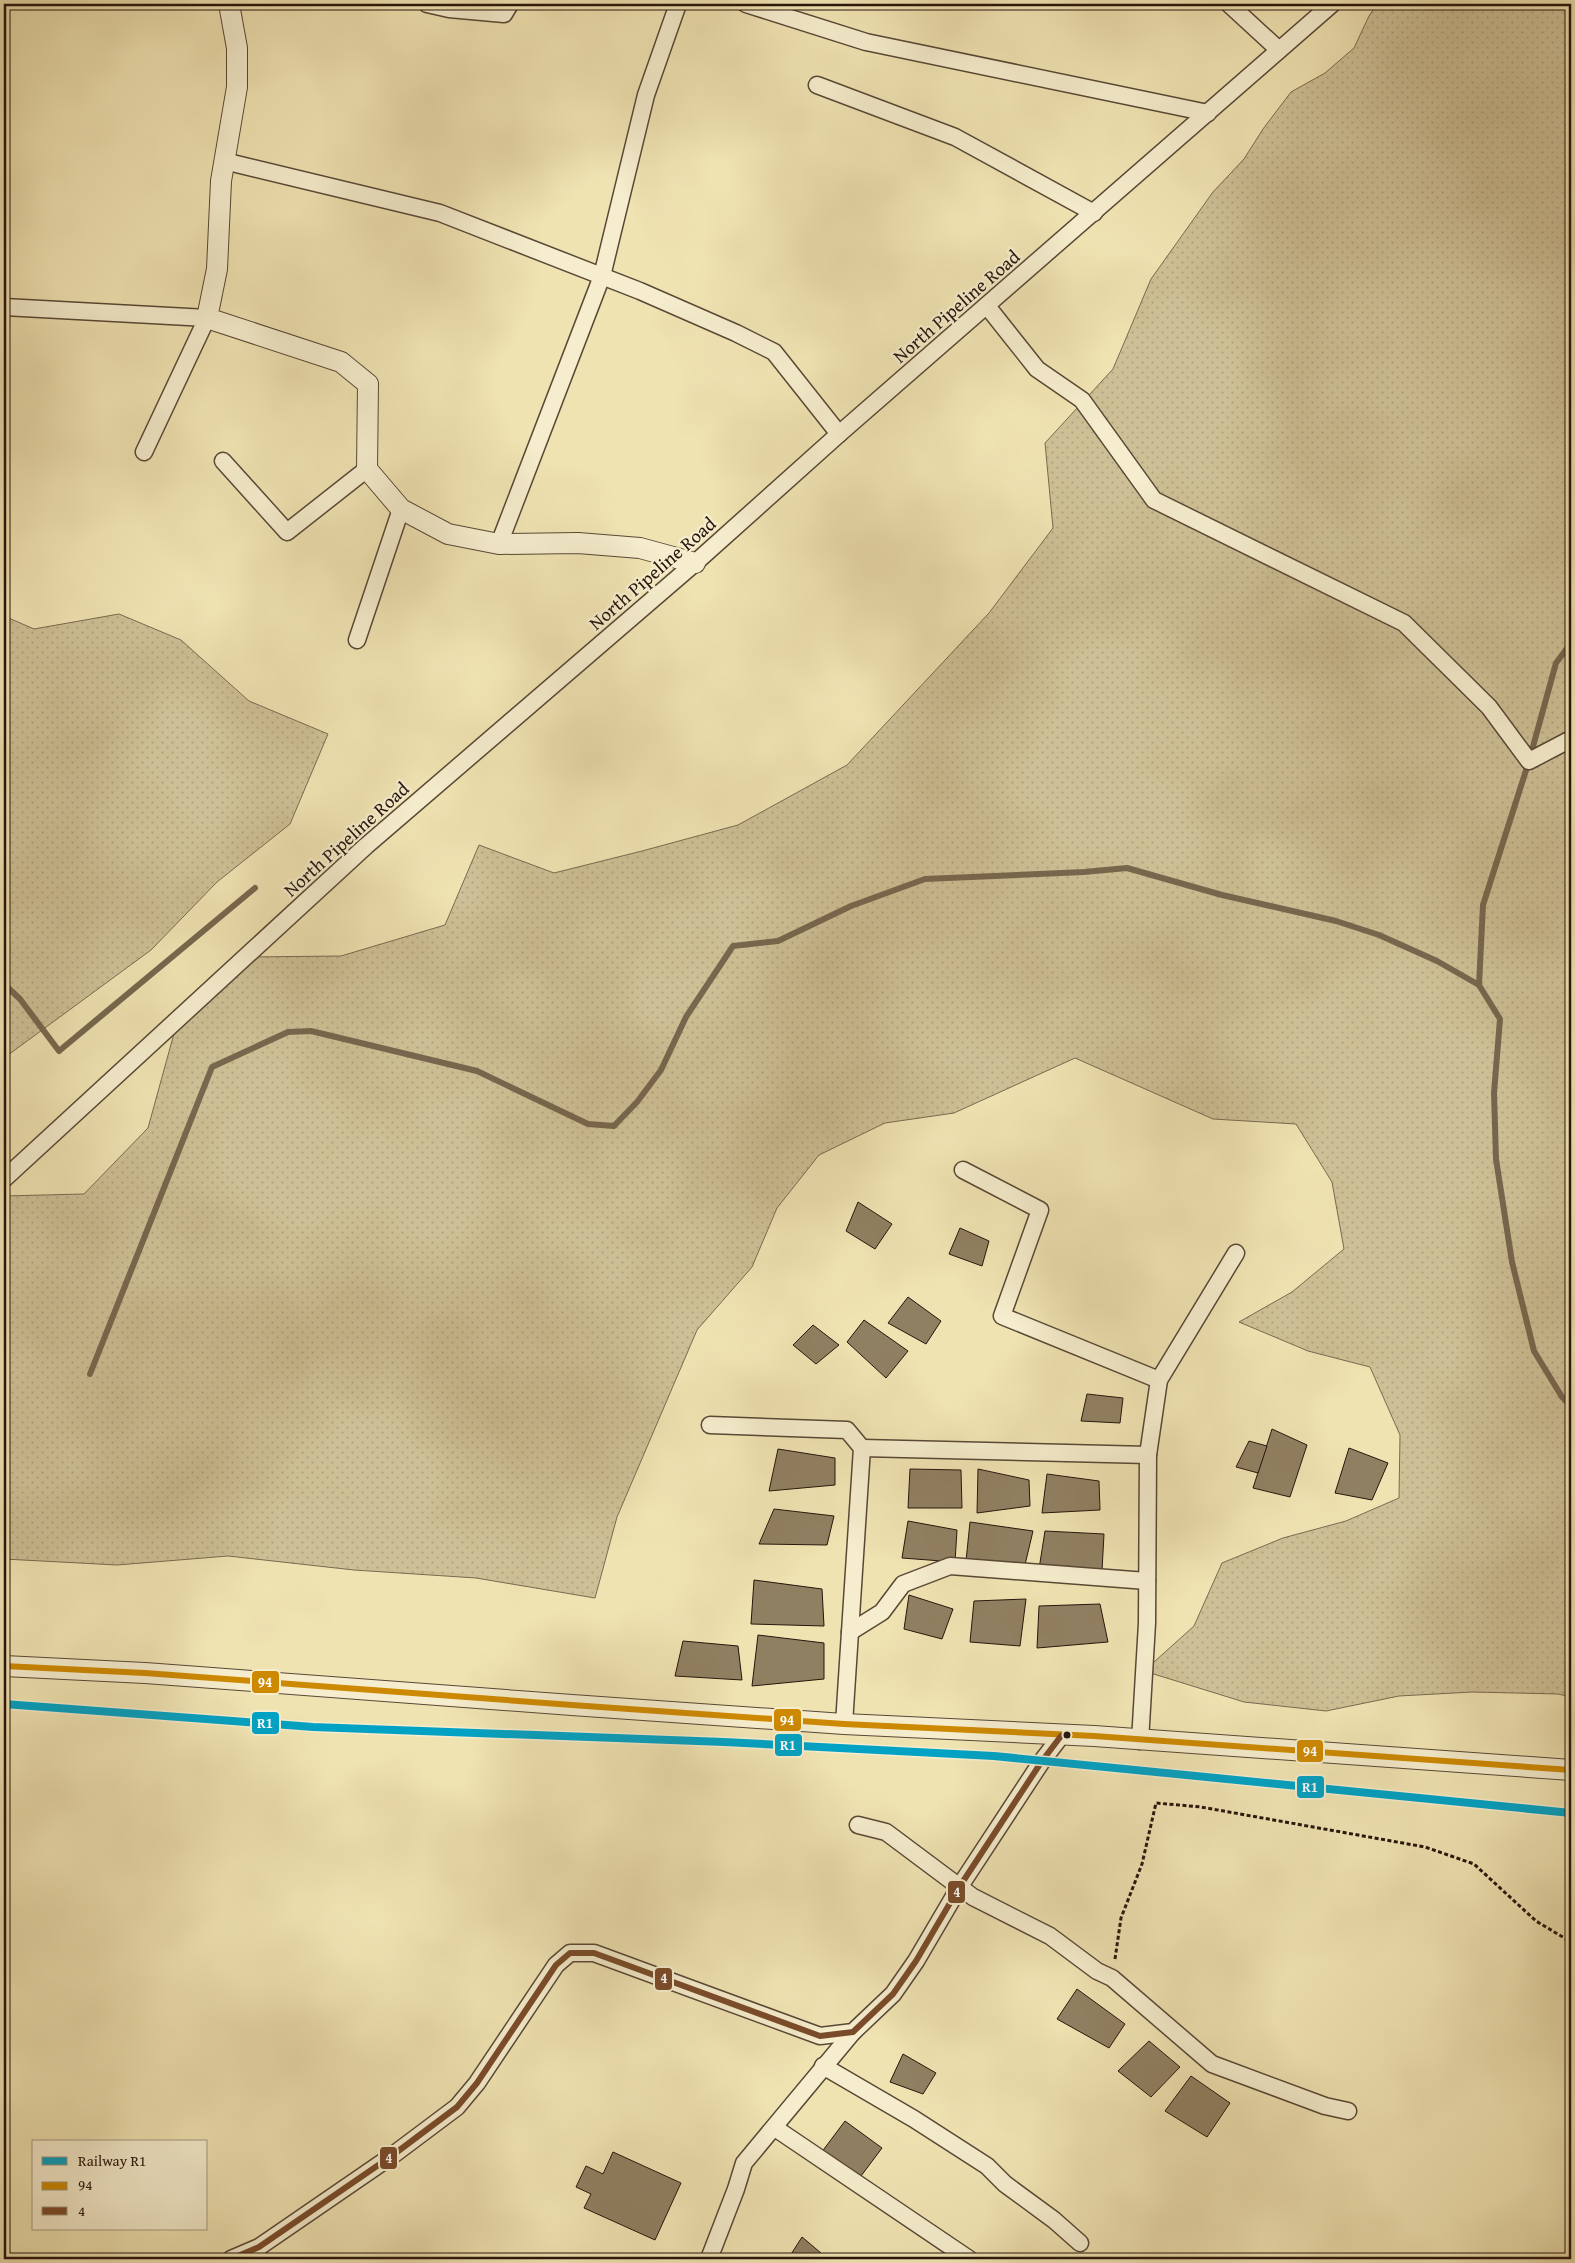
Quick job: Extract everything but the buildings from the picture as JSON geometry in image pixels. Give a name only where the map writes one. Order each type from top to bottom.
[{"type":"street","points":[[144,452],[206,318],[217,269],[221,181],[236,87],[237,48],[229,4]]},
{"type":"street","points":[[427,4],[449,9],[504,14],[510,4]]},
{"type":"street","points":[[499,544],[602,276],[646,95],[678,4]]},
{"type":"street","points":[[746,4],[866,42],[1208,113]]},
{"type":"street","points":[[1229,4],[1279,50]]},
{"type":"street","name":"North Pipeline Road","points":[[4,1179],[366,846],[695,563],[839,434],[1332,4]]},
{"type":"street","points":[[817,85],[955,137],[1094,213]]},
{"type":"street","points":[[224,161],[440,213],[602,276],[727,329],[774,352],[839,434]]},
{"type":"street","points":[[4,306],[206,318],[341,362],[368,384],[367,468],[401,510],[448,534],[499,544],[578,544],[640,548],[695,563]]},
{"type":"street","points":[[988,306],[1038,369],[1082,400],[1154,500],[1404,624],[1489,707],[1529,761],[1571,740]]},
{"type":"street","points":[[223,461],[287,532],[367,468]]},
{"type":"street","points":[[357,640],[401,510]]},
{"type":"street","points":[[963,1170],[1040,1210],[1002,1316],[1159,1380]]},
{"type":"street","points":[[1140,1740],[1147,1581],[1148,1455],[1159,1380],[1236,1253]]},
{"type":"street","points":[[710,1425],[847,1430],[862,1448],[844,1724]]},
{"type":"street","points":[[862,1448],[1148,1455]]},
{"type":"street","points":[[850,1632],[882,1612],[904,1584],[950,1566],[1147,1581]]},
{"type":"street","points":[[4,1666],[145,1673],[844,1724],[1061,1736],[1094,1736],[1571,1770]]},
{"type":"street","points":[[709,2259],[744,2163],[775,2128],[823,2066],[853,2032],[892,1994],[916,1961],[960,1886],[1042,1760],[1061,1736]]},
{"type":"street","points":[[858,1825],[886,1832],[973,1897],[1050,1936],[1097,1971],[1112,1978],[1212,2064],[1325,2106],[1348,2111]]},
{"type":"street","points":[[231,2259],[267,2242],[393,2155],[457,2107],[477,2084],[556,1965],[570,1953],[594,1953],[820,2036],[853,2032]]},
{"type":"street","points":[[823,2066],[914,2119],[987,2166],[1005,2184],[1054,2220],[1080,2243]]},
{"type":"street","points":[[775,2128],[969,2259]]},
{"type":"path","points":[[1112,1978],[1121,1918],[1142,1864],[1156,1803],[1201,1807],[1425,1847],[1474,1864],[1536,1921],[1571,1942]]},
{"type":"shaded area","points":[[1377,4],[1571,4],[1571,1697],[1558,1694],[1472,1692],[1399,1696],[1326,1711],[1244,1702],[1144,1671],[1194,1626],[1222,1563],[1283,1538],[1346,1521],[1399,1498],[1400,1435],[1370,1367],[1308,1351],[1239,1322],[1292,1292],[1344,1249],[1332,1182],[1296,1124],[1213,1119],[1075,1058],[954,1113],[885,1123],[819,1155],[777,1208],[752,1267],[697,1330],[617,1517],[595,1598],[476,1578],[354,1570],[228,1556],[117,1565],[4,1559],[4,1196],[84,1194],[148,1128],[178,1019],[246,957],[341,956],[445,925],[479,845],[554,873],[738,825],[847,765],[989,613],[1053,528],[1045,443],[1113,369],[1151,279],[1213,192],[1244,159],[1263,129],[1291,92],[1325,73],[1354,48],[1369,16]]},
{"type":"shaded area","points":[[119,614],[181,640],[249,701],[328,734],[290,824],[217,882],[151,950],[4,1058],[4,616],[34,629]]},
{"type":"waterway","points":[[1479,985],[1483,905],[1529,761],[1556,663],[1571,643]]},
{"type":"waterway","points":[[90,1374],[212,1067],[288,1032],[311,1031],[477,1071],[588,1124],[614,1126],[637,1102],[661,1070],[686,1017],[733,946],[778,941],[851,906],[925,879],[1084,872],[1127,868],[1222,895],[1336,921],[1379,935],[1437,961],[1479,985],[1500,1019],[1494,1093],[1496,1159],[1512,1262],[1534,1351],[1562,1397],[1571,1406]]},
{"type":"waterway","points":[[4,984],[20,999],[59,1051],[255,888]]},
{"type":"rail line","name":"R1","points":[[4,1704],[313,1727],[724,1742],[994,1756],[1571,1813]]},
{"type":"transit line","name":"94","points":[[4,1666],[145,1673],[844,1724],[1094,1736],[1571,1770]]},
{"type":"transit line","name":"4","points":[[231,2259],[259,2247],[393,2155],[457,2107],[477,2083],[556,1965],[570,1953],[594,1953],[820,2036],[853,2032],[893,1994],[916,1961],[960,1886],[1042,1761],[1061,1736]]}]
